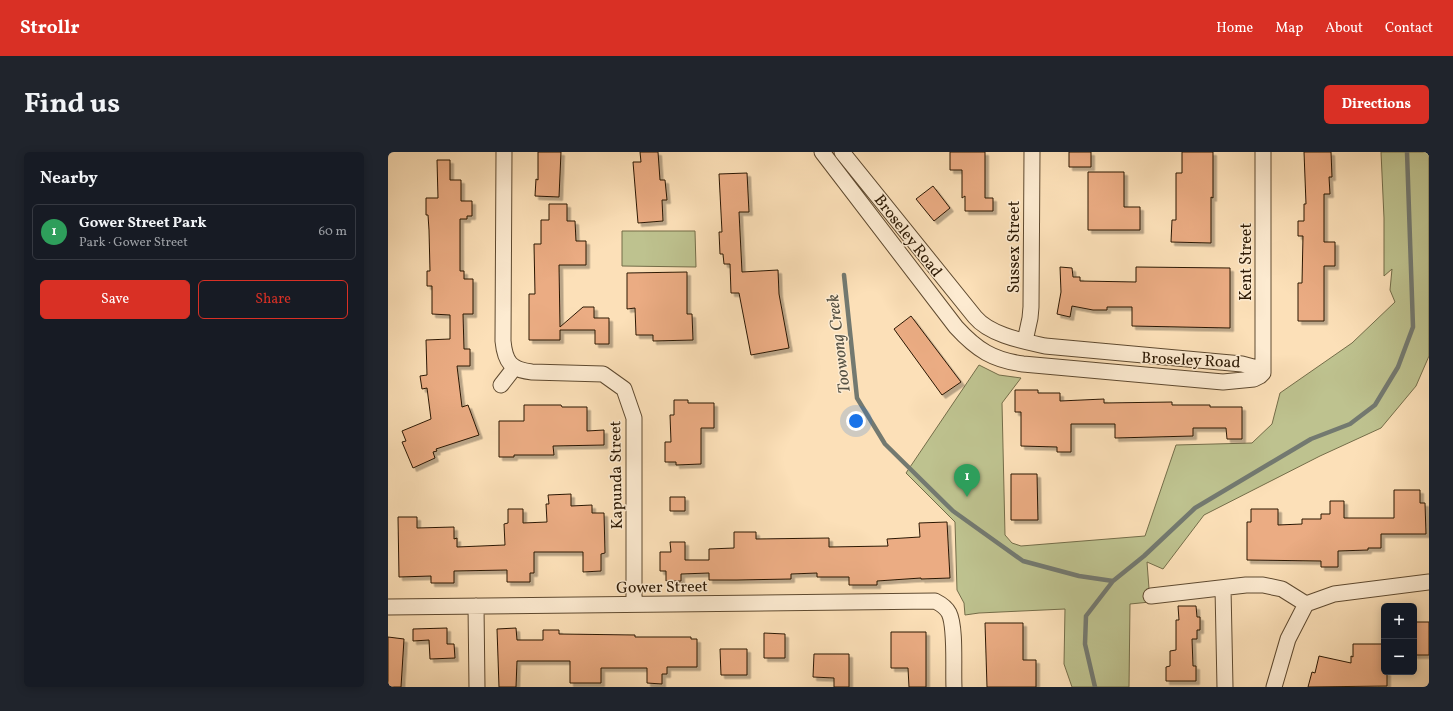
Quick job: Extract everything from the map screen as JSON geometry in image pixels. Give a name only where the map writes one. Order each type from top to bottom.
[{"type":"street","points":[[501,385],[515,367],[506,358],[503,341],[504,152]]},
{"type":"street","name":"Broseley Road","points":[[822,152],[956,327],[969,341],[991,356],[1012,363],[1214,381],[1247,380],[1258,378],[1263,372],[1257,368],[1242,364],[1053,347],[1025,341],[995,331],[980,322],[842,152]]},
{"type":"street","name":"Sussex Street","points":[[1025,341],[1031,307],[1032,152]]},
{"type":"street","name":"Kent Street","points":[[1263,152],[1263,372]]},
{"type":"street","name":"Kapunda Street","points":[[515,367],[532,372],[603,374],[624,389],[634,418],[634,604]]},
{"type":"street","points":[[1274,687],[1288,639],[1306,604],[1334,594],[1429,582]]},
{"type":"street","points":[[1151,596],[1246,585],[1270,586],[1282,589],[1306,604]]},
{"type":"street","points":[[1223,588],[1225,687]]},
{"type":"street","name":"Gower Street","points":[[388,607],[936,601],[945,607],[952,622],[954,687]]},
{"type":"street","points":[[476,606],[477,687]]},
{"type":"green space","points":[[1381,152],[1429,152],[1429,356],[1416,386],[1381,428],[1320,456],[1204,515],[1163,569],[1147,562],[1150,602],[1130,604],[1129,687],[1072,687],[1064,664],[1065,609],[965,615],[964,603],[957,590],[955,522],[906,473],[979,365],[999,375],[1021,378],[1002,403],[1005,535],[1012,543],[1021,546],[1145,536],[1176,445],[1252,443],[1272,424],[1280,393],[1352,343],[1395,302],[1390,290],[1392,269],[1384,276],[1384,218]]},
{"type":"green space","points":[[622,231],[695,231],[696,267],[622,266]]},
{"type":"building","points":[[538,152],[561,152],[559,197],[535,196],[536,179],[538,180]]},
{"type":"building","points":[[640,152],[658,152],[660,180],[665,180],[667,200],[662,200],[663,221],[638,223],[633,162],[641,162]]},
{"type":"building","points":[[950,152],[985,152],[985,198],[993,198],[993,211],[965,211],[965,196],[962,198],[962,170],[950,170]]},
{"type":"building","points":[[1069,152],[1091,152],[1091,167],[1069,167]]},
{"type":"building","points":[[1182,152],[1213,152],[1211,243],[1171,242],[1172,220],[1176,220],[1176,173],[1182,173]]},
{"type":"building","points":[[1304,152],[1331,152],[1332,177],[1329,177],[1330,194],[1324,194],[1324,242],[1335,242],[1335,266],[1324,266],[1324,321],[1298,321],[1298,283],[1302,283],[1303,236],[1298,236],[1298,221],[1304,221],[1304,204],[1306,204]]},
{"type":"building","points":[[437,160],[450,160],[450,180],[461,180],[461,201],[472,201],[472,216],[467,216],[467,219],[460,219],[460,271],[464,271],[464,279],[473,279],[473,314],[463,314],[464,349],[470,349],[470,366],[457,366],[462,407],[468,405],[479,435],[436,449],[437,451],[433,452],[435,458],[413,468],[402,442],[406,441],[402,431],[431,419],[427,388],[422,389],[420,376],[427,375],[426,340],[450,339],[450,315],[432,314],[432,286],[427,286],[427,271],[430,271],[429,230],[428,215],[426,215],[426,198],[438,198]]},
{"type":"building","points":[[1088,172],[1124,172],[1124,207],[1140,207],[1140,230],[1088,230]]},
{"type":"building","points":[[747,173],[749,212],[739,212],[742,272],[778,270],[779,294],[789,348],[751,355],[739,293],[731,293],[730,264],[724,264],[723,254],[720,254],[719,232],[722,232],[719,174]]},
{"type":"building","points":[[933,186],[950,208],[934,221],[916,199]]},
{"type":"building","points":[[549,204],[567,204],[567,221],[575,221],[576,241],[586,241],[586,265],[559,265],[560,327],[583,307],[594,307],[594,318],[609,318],[609,344],[595,344],[595,330],[560,330],[560,340],[529,340],[529,294],[535,294],[534,244],[541,244],[541,220],[549,220]]},
{"type":"building","points":[[1060,267],[1072,268],[1073,277],[1080,277],[1080,281],[1136,282],[1136,267],[1230,268],[1230,328],[1132,326],[1132,307],[1107,307],[1107,310],[1093,310],[1072,306],[1070,317],[1057,314],[1061,292]]},
{"type":"building","points":[[687,272],[687,314],[692,314],[693,340],[653,341],[653,335],[636,335],[635,308],[627,309],[627,273]]},
{"type":"building","points":[[911,316],[961,382],[942,395],[894,329]]},
{"type":"building","points":[[1015,390],[1038,390],[1038,393],[1060,393],[1060,401],[1104,399],[1104,403],[1172,402],[1172,405],[1242,407],[1242,439],[1227,439],[1226,428],[1193,428],[1193,436],[1115,438],[1115,424],[1071,424],[1071,452],[1057,452],[1057,447],[1021,446],[1021,412],[1015,412]]},
{"type":"building","points":[[674,400],[688,400],[688,403],[714,403],[714,428],[701,428],[701,464],[676,465],[676,462],[665,462],[665,442],[671,442],[670,415],[674,415]]},
{"type":"building","points":[[524,405],[587,407],[587,431],[604,430],[604,445],[553,446],[554,455],[514,455],[514,457],[499,457],[499,421],[524,421]]},
{"type":"building","points":[[1011,474],[1037,474],[1038,520],[1011,520]]},
{"type":"building","points":[[1394,490],[1420,490],[1420,503],[1425,503],[1426,534],[1381,534],[1381,548],[1338,551],[1338,567],[1321,567],[1321,561],[1247,560],[1247,522],[1251,522],[1251,509],[1278,509],[1278,525],[1302,524],[1302,519],[1321,519],[1321,514],[1330,514],[1330,501],[1344,501],[1344,518],[1394,518]]},
{"type":"building","points":[[571,494],[571,506],[592,505],[592,513],[604,513],[605,553],[601,554],[601,571],[583,572],[583,552],[534,552],[534,573],[530,573],[530,582],[507,582],[507,570],[454,571],[454,583],[431,583],[431,576],[399,577],[398,517],[417,517],[417,528],[454,527],[454,539],[457,538],[457,547],[505,545],[504,524],[508,523],[508,509],[523,509],[523,523],[547,522],[546,504],[549,504],[548,495]]},
{"type":"building","points":[[670,497],[685,497],[685,511],[670,511]]},
{"type":"building","points":[[947,522],[950,578],[877,581],[877,585],[849,585],[849,577],[817,577],[817,573],[791,574],[791,579],[709,580],[709,573],[681,574],[681,581],[666,581],[666,571],[660,571],[660,552],[671,552],[670,542],[685,542],[685,560],[709,560],[709,549],[734,548],[734,532],[756,532],[756,539],[829,538],[829,547],[888,546],[887,539],[920,537],[919,523]]},
{"type":"building","points":[[1178,606],[1196,606],[1197,617],[1200,617],[1200,630],[1197,630],[1197,639],[1192,639],[1193,666],[1196,666],[1196,681],[1166,681],[1166,667],[1170,666],[1170,651],[1176,650],[1176,620],[1179,620]]},
{"type":"building","points":[[1417,622],[1429,622],[1429,655],[1417,655]]},
{"type":"building","points":[[985,623],[1023,623],[1023,660],[1036,660],[1036,687],[987,687]]},
{"type":"building","points":[[447,628],[447,644],[454,644],[455,658],[430,659],[429,640],[413,641],[413,629]]},
{"type":"building","points":[[516,628],[517,640],[543,640],[543,630],[559,630],[559,634],[635,635],[635,637],[691,637],[691,639],[697,639],[697,667],[667,667],[667,674],[662,674],[662,684],[647,683],[647,668],[601,668],[601,683],[570,683],[570,661],[517,661],[516,687],[499,687],[497,629]]},
{"type":"building","points":[[891,632],[926,632],[926,687],[909,687],[908,668],[891,668]]},
{"type":"building","points":[[764,633],[785,634],[785,658],[764,658]]},
{"type":"building","points":[[388,637],[404,639],[401,687],[388,687]]},
{"type":"building","points":[[1353,644],[1381,644],[1381,675],[1387,675],[1387,686],[1308,687],[1312,672],[1315,673],[1319,656],[1351,663],[1351,656],[1353,657]]},
{"type":"building","points":[[720,649],[747,649],[747,675],[721,675]]},
{"type":"building","points":[[814,654],[849,654],[849,687],[834,687],[834,678],[813,677]]},
{"type":"waterway","points":[[1095,687],[1085,644],[1086,616],[1113,581],[1144,556],[1195,508],[1311,439],[1350,424],[1375,405],[1398,367],[1413,327],[1407,152]]},
{"type":"waterway","name":"Toowong Creek","points":[[844,275],[857,398],[885,444],[953,511],[1023,561],[1079,576],[1113,581]]},
{"type":"place","name":"Gower Street Park","points":[[967,497]]}]
